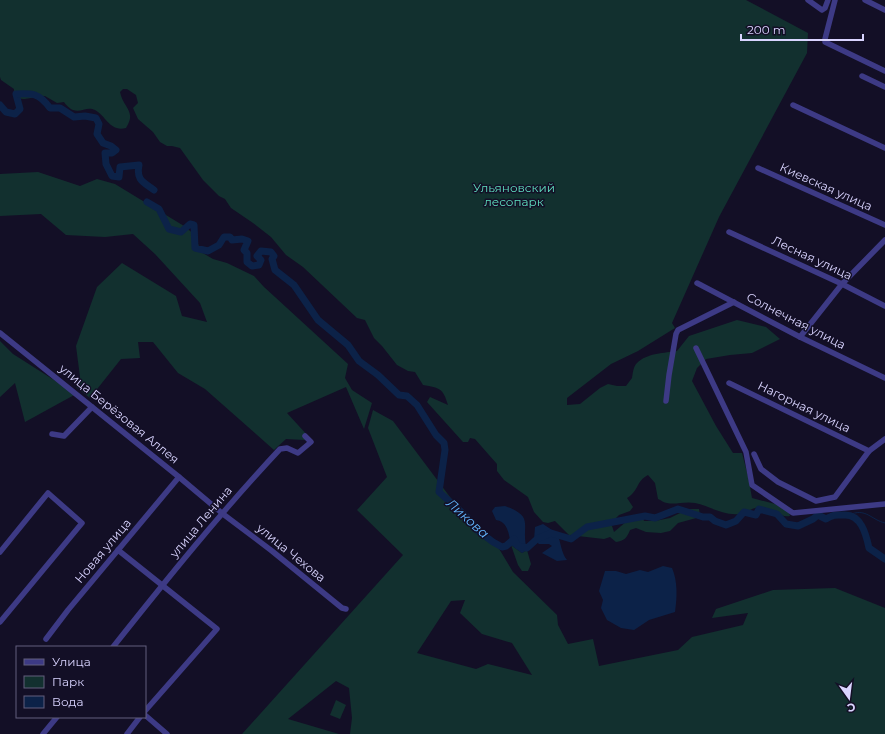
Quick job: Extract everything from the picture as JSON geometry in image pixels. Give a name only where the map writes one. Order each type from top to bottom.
[{"type":"street","points":[[808,0],[822,10],[825,8],[828,0]]},
{"type":"street","points":[[835,0],[825,39],[826,42],[885,71]]},
{"type":"street","points":[[865,0],[885,10]]},
{"type":"street","points":[[862,76],[885,87]]},
{"type":"street","points":[[794,106],[885,148]]},
{"type":"street","name":"Киевская улица","points":[[758,168],[885,225]]},
{"type":"street","name":"Лесная улица","points":[[729,232],[842,284],[885,306]]},
{"type":"street","points":[[800,336],[842,284],[885,240]]},
{"type":"street","name":"Солнечная улица","points":[[697,283],[885,378]]},
{"type":"street","points":[[659,400],[666,399],[676,334],[678,330],[734,302]]},
{"type":"street","name":"улица Берёзовая Аллея","points":[[0,333],[92,406],[223,514]]},
{"type":"street","points":[[696,348],[746,452],[752,485],[793,513],[885,504]]},
{"type":"street","name":"Нагорная улица","points":[[729,383],[869,451]]},
{"type":"street","points":[[52,434],[64,438],[92,406]]},
{"type":"street","name":"улица Ленина","points":[[114,646],[162,585],[250,480],[280,449],[286,448],[298,453],[311,442],[305,436]]},
{"type":"street","points":[[754,454],[761,469],[778,482],[816,501],[835,497],[869,451],[885,439]]},
{"type":"street","name":"Новая улица","points":[[46,639],[179,477]]},
{"type":"street","points":[[0,552],[48,493],[82,523],[0,622]]},
{"type":"street","name":"улица Чехова","points":[[223,514],[272,551],[342,608],[346,609]]},
{"type":"street","points":[[118,550],[217,629],[146,710]]},
{"type":"street","points":[[146,716],[167,734]]},
{"type":"street","points":[[43,734],[56,718]]},
{"type":"street","points":[[127,734],[139,718]]},
{"type":"green space","name":"Ульяновский лесопарк","points":[[0,0],[746,0],[808,33],[807,53],[719,217],[672,323],[675,328],[638,351],[611,364],[567,398],[567,405],[580,404],[600,388],[608,384],[626,386],[632,378],[633,370],[637,363],[646,357],[656,354],[677,351],[689,336],[737,320],[766,327],[780,339],[752,353],[706,359],[697,368],[692,381],[716,426],[733,453],[742,453],[752,498],[775,504],[789,512],[790,516],[782,515],[764,507],[755,508],[740,514],[728,514],[701,504],[688,502],[673,504],[666,503],[658,499],[655,483],[648,475],[641,480],[634,492],[627,498],[633,507],[630,511],[619,515],[611,523],[614,532],[627,521],[641,514],[644,521],[655,521],[670,518],[688,509],[699,509],[700,517],[678,523],[670,531],[661,533],[646,532],[636,528],[630,530],[623,540],[616,542],[610,537],[604,539],[569,535],[555,521],[548,523],[543,522],[534,512],[528,497],[504,480],[497,471],[497,464],[475,439],[470,438],[468,442],[463,442],[427,402],[430,397],[448,405],[442,392],[437,388],[423,385],[415,372],[408,371],[397,365],[374,338],[365,320],[357,318],[303,267],[286,255],[271,237],[231,208],[225,199],[219,196],[203,180],[180,148],[167,146],[160,142],[153,132],[138,119],[133,108],[138,103],[136,95],[127,89],[123,89],[120,92],[130,113],[129,122],[126,128],[121,129],[112,126],[99,113],[92,109],[76,111],[68,107],[64,102],[57,103],[45,96],[24,99],[14,98],[14,89],[1,80],[0,77]]},
{"type":"green space","points":[[38,172],[80,186],[97,179],[115,184],[184,226],[195,235],[201,252],[213,259],[227,263],[254,276],[348,364],[345,378],[352,390],[372,403],[364,429],[346,387],[287,413],[309,437],[305,440],[286,439],[274,450],[205,389],[178,373],[153,342],[138,342],[140,358],[121,359],[90,398],[76,387],[80,377],[76,346],[97,287],[122,263],[176,296],[182,316],[207,322],[200,303],[155,254],[133,234],[105,237],[66,235],[41,214],[0,216],[0,174]]},
{"type":"green space","points":[[0,341],[13,354],[76,394],[25,422],[15,383],[0,397]]},
{"type":"green space","points":[[373,410],[393,421],[480,537],[498,547],[513,572],[557,615],[558,625],[568,644],[593,639],[599,666],[678,650],[692,637],[743,625],[748,613],[712,618],[716,609],[773,590],[835,588],[885,608],[885,734],[350,734],[352,718],[349,688],[336,681],[288,719],[339,734],[242,734],[403,555],[357,510],[387,477],[368,428]],"holes":[[[465,600],[460,613],[482,634],[512,643],[532,675],[488,664],[476,669],[417,653],[451,601]]]},
{"type":"green space","points":[[511,545],[522,553],[527,550],[531,564],[528,571],[522,571],[518,565]]},
{"type":"green space","points":[[336,700],[346,705],[340,719],[330,715]]},
{"type":"water","points":[[505,506],[515,510],[524,518],[527,550],[522,553],[511,545],[509,533],[503,523],[496,520],[492,511],[495,507]]},
{"type":"water","points":[[543,524],[557,533],[563,554],[567,560],[557,561],[542,553],[552,546],[549,544],[539,544],[534,540],[535,527]]},
{"type":"water","points":[[663,566],[672,568],[674,573],[676,590],[675,612],[649,620],[634,630],[621,628],[607,620],[601,608],[603,600],[599,591],[605,571],[616,571],[626,574],[640,570],[648,572]]},
{"type":"waterway","name":"Ликова","points":[[0,105],[6,112],[15,114],[20,109],[16,94],[31,94],[42,99],[50,108],[60,108],[74,117],[85,116],[96,118],[99,124],[97,134],[103,143],[116,150],[112,153],[105,153],[106,164],[112,176],[119,177],[120,167],[139,165],[138,170],[141,180],[154,190]]},
{"type":"waterway","name":"Ликова","points":[[147,202],[159,209],[169,229],[181,232],[190,224],[194,225],[195,248],[208,251],[219,245],[224,237],[230,237],[232,240],[242,239],[248,241],[244,250],[247,253],[247,262],[252,266],[259,265],[261,260],[257,256],[261,251],[271,252],[274,256],[272,259],[275,270],[294,285],[318,320],[348,345],[359,361],[378,375],[399,395],[407,396],[417,405],[436,435],[444,443],[445,450],[439,492],[467,517],[477,530],[502,547],[506,546],[514,539],[518,546],[527,548],[537,539],[551,533],[571,539],[587,527],[645,516],[655,518],[678,509],[703,517],[710,517],[715,521],[726,525],[736,521],[744,512],[756,515],[759,509],[777,514],[786,524],[798,526],[818,515],[826,519],[835,515],[850,516],[859,521],[862,526],[869,548],[885,559]]},
{"type":"waterway","points":[[849,515],[860,512],[885,523]]}]
